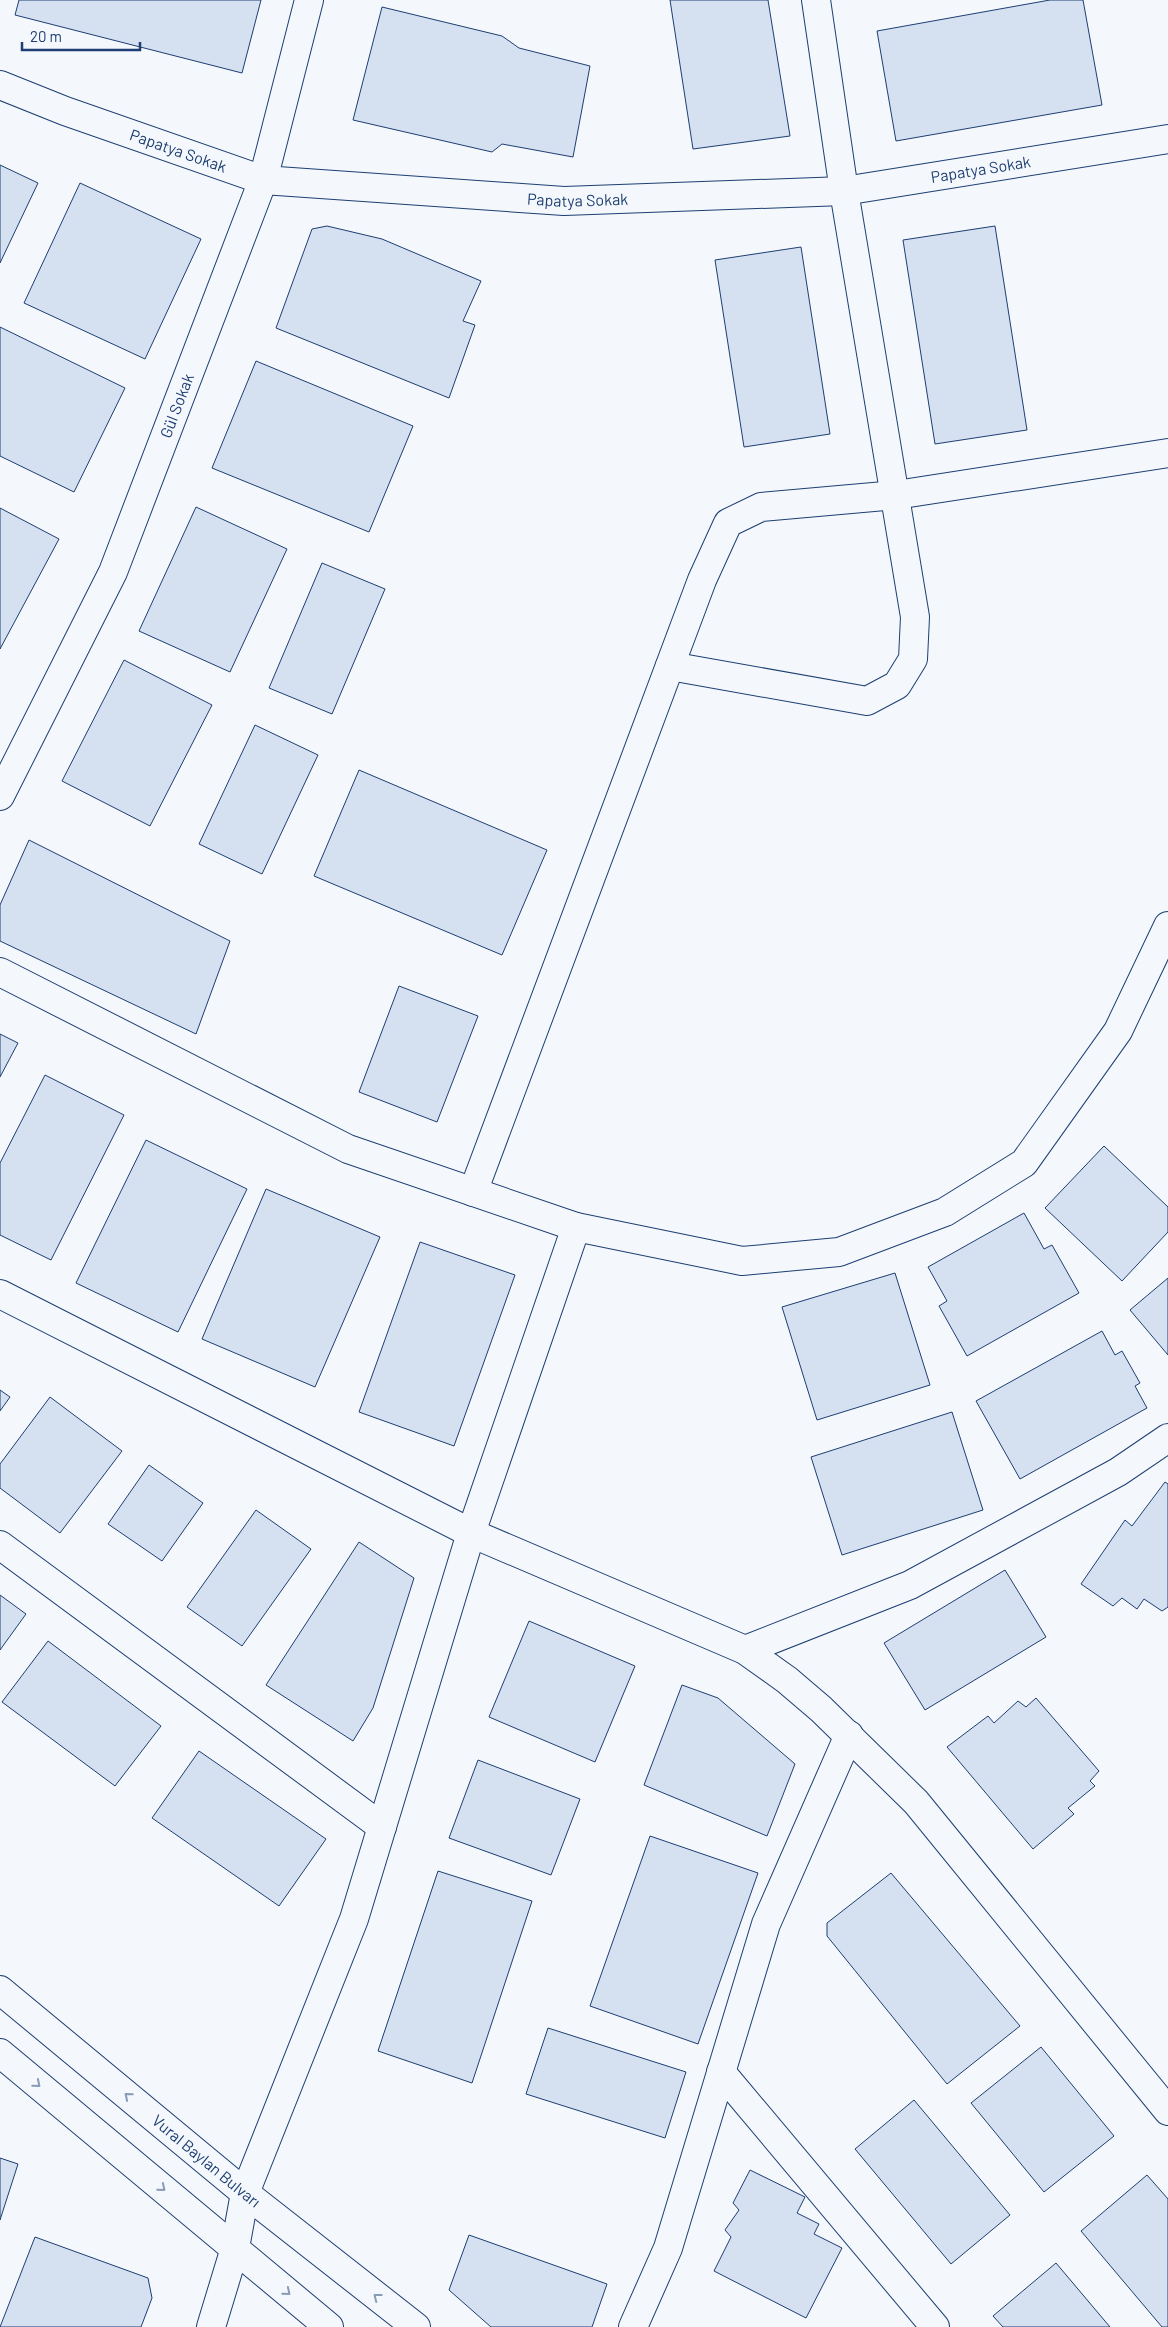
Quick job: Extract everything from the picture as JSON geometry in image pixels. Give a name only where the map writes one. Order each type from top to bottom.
[{"type":"street","name":"Gül Sokak","points":[[0,796],[113,572],[263,180],[309,0]]},
{"type":"street","points":[[670,666],[867,701],[897,685],[913,659],[915,617],[844,191],[816,0]]},
{"type":"street","name":"Papatya Sokak","points":[[0,85],[65,111],[263,180],[564,201],[844,191],[1168,139]]},
{"type":"street","points":[[473,1192],[702,580],[728,523],[761,507],[896,495],[1168,453]]},
{"type":"street","points":[[0,972],[348,1149],[576,1227],[742,1261],[839,1252],[945,1212],[1024,1163],[1118,1031],[1168,926]]},
{"type":"street","points":[[211,2327],[235,2248],[245,2193],[354,1920],[471,1533],[576,1227]]},
{"type":"street","points":[[0,1294],[471,1533],[745,1650],[787,1680],[849,1735],[916,1802],[1168,2111]]},
{"type":"street","points":[[745,1650],[910,1585],[1118,1472],[1168,1438]]},
{"type":"street","points":[[0,1545],[382,1827]]},
{"type":"street","points":[[633,2327],[668,2248],[766,1924],[849,1735]]},
{"type":"street","name":"Vural Baylan Bulvarı","points":[[0,1990],[245,2193],[416,2327]]},
{"type":"street","points":[[0,2053],[329,2327]]},
{"type":"street","points":[[721,2072],[935,2327]]},
{"type":"building","points":[[19,0],[261,0],[242,73],[15,15]]},
{"type":"building","points":[[670,0],[768,0],[790,136],[693,149]]},
{"type":"building","points":[[1050,0],[1083,0],[1102,105],[896,141],[877,31]]},
{"type":"building","points":[[382,7],[502,36],[519,48],[590,66],[573,157],[502,144],[492,152],[353,120]]},
{"type":"building","points":[[0,165],[38,183],[0,263]]},
{"type":"building","points":[[80,183],[201,239],[145,359],[24,303]]},
{"type":"building","points":[[327,226],[382,239],[481,281],[463,321],[475,325],[449,398],[276,328],[312,229]]},
{"type":"building","points":[[995,226],[1027,430],[935,444],[903,240]]},
{"type":"building","points":[[801,247],[830,434],[744,447],[715,260]]},
{"type":"building","points":[[0,327],[125,388],[74,492],[0,456]]},
{"type":"building","points":[[256,361],[413,426],[369,532],[212,468]]},
{"type":"building","points":[[196,507],[287,549],[230,672],[139,631]]},
{"type":"building","points":[[0,508],[59,539],[0,649]]},
{"type":"building","points":[[322,563],[385,589],[332,714],[269,688]]},
{"type":"building","points":[[124,660],[212,705],[150,826],[62,781]]},
{"type":"building","points":[[255,725],[318,755],[262,874],[199,844]]},
{"type":"building","points":[[359,770],[547,850],[502,955],[314,876]]},
{"type":"building","points":[[29,840],[230,941],[196,1034],[0,941],[0,905]]},
{"type":"building","points":[[399,986],[478,1016],[437,1122],[359,1092]]},
{"type":"building","points":[[0,1034],[18,1043],[0,1077]]},
{"type":"building","points":[[45,1075],[124,1115],[51,1260],[0,1235],[0,1163]]},
{"type":"building","points":[[146,1140],[247,1189],[178,1332],[76,1283]]},
{"type":"building","points":[[1104,1146],[1168,1207],[1168,1232],[1122,1281],[1045,1208]]},
{"type":"building","points":[[266,1189],[380,1237],[315,1387],[202,1339]]},
{"type":"building","points":[[1024,1213],[1044,1249],[1052,1245],[1079,1293],[967,1356],[939,1306],[947,1301],[928,1267]]},
{"type":"building","points":[[420,1242],[515,1275],[454,1446],[359,1412]]},
{"type":"building","points":[[895,1273],[930,1385],[817,1420],[782,1307]]},
{"type":"building","points":[[1168,1278],[1168,1355],[1130,1310]]},
{"type":"building","points":[[1102,1331],[1115,1355],[1122,1351],[1140,1383],[1135,1386],[1147,1408],[1020,1479],[976,1401]]},
{"type":"building","points":[[0,1390],[10,1397],[0,1411]]},
{"type":"building","points":[[50,1397],[122,1451],[60,1533],[0,1488],[0,1464]]},
{"type":"building","points":[[952,1412],[983,1510],[842,1555],[811,1457]]},
{"type":"building","points":[[149,1465],[203,1503],[162,1561],[108,1524]]},
{"type":"building","points":[[1165,1482],[1168,1484],[1168,1607],[1162,1611],[1144,1599],[1137,1609],[1122,1598],[1113,1606],[1081,1584],[1125,1520],[1132,1526]]},
{"type":"building","points":[[256,1510],[311,1549],[242,1646],[187,1607]]},
{"type":"building","points":[[359,1542],[414,1578],[373,1708],[353,1741],[266,1685]]},
{"type":"building","points":[[1005,1570],[1046,1637],[925,1710],[884,1643]]},
{"type":"building","points":[[0,1595],[26,1614],[0,1650]]},
{"type":"building","points":[[529,1621],[635,1666],[595,1762],[489,1717]]},
{"type":"building","points":[[48,1641],[161,1726],[115,1786],[2,1702]]},
{"type":"building","points":[[682,1685],[718,1698],[795,1764],[767,1836],[644,1785]]},
{"type":"building","points":[[1036,1698],[1099,1771],[1090,1781],[1095,1786],[1068,1808],[1074,1814],[1033,1849],[947,1747],[988,1716],[994,1723],[1018,1701],[1026,1707]]},
{"type":"building","points":[[199,1751],[326,1839],[279,1906],[152,1818]]},
{"type":"building","points":[[478,1760],[580,1799],[551,1875],[449,1838]]},
{"type":"building","points":[[650,1836],[758,1873],[698,2044],[590,2006]]},
{"type":"building","points":[[438,1871],[532,1901],[472,2083],[378,2051]]},
{"type":"building","points":[[891,1873],[1020,2026],[947,2084],[827,1936],[827,1923]]},
{"type":"building","points":[[548,2028],[686,2072],[665,2138],[526,2094]]},
{"type":"building","points":[[1041,2047],[1114,2136],[1044,2192],[971,2103]]},
{"type":"building","points":[[914,2100],[1010,2215],[951,2264],[855,2149]]},
{"type":"building","points":[[0,2158],[18,2164],[0,2220]]},
{"type":"building","points":[[750,2170],[805,2197],[797,2213],[819,2224],[814,2234],[842,2248],[806,2318],[714,2271],[731,2237],[725,2230],[739,2210],[733,2203]]},
{"type":"building","points":[[1147,2175],[1168,2199],[1168,2327],[1162,2327],[1081,2231]]},
{"type":"building","points":[[469,2235],[607,2284],[592,2327],[491,2327],[449,2290]]},
{"type":"building","points":[[35,2237],[148,2278],[152,2298],[141,2327],[0,2327]]},
{"type":"building","points":[[1056,2263],[1110,2327],[1003,2327],[993,2316]]}]
